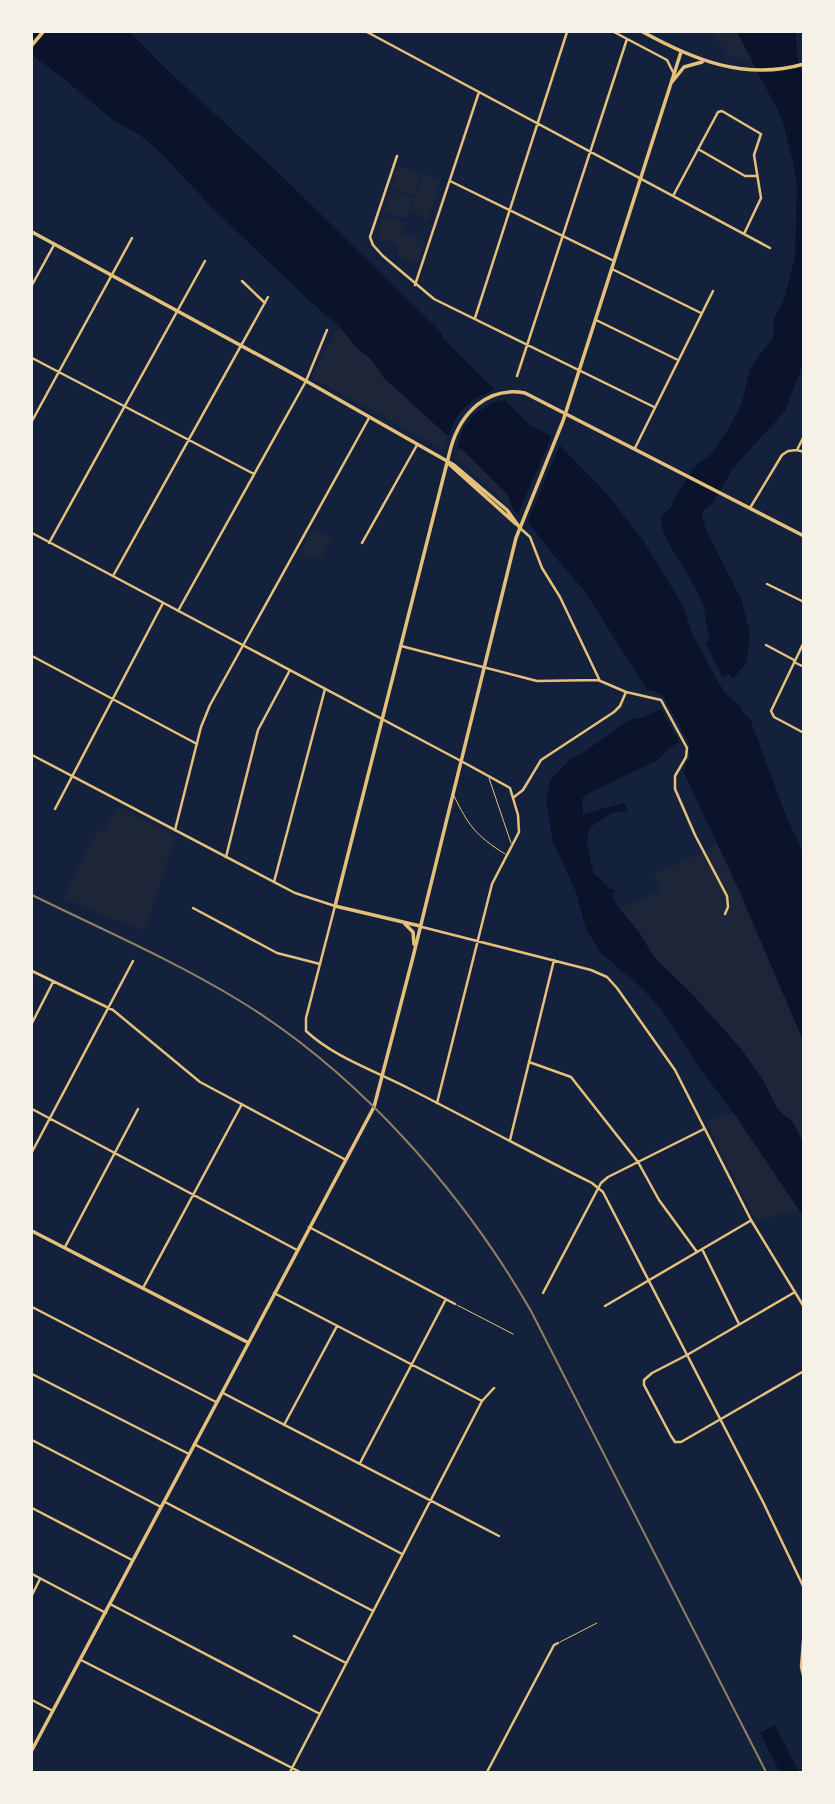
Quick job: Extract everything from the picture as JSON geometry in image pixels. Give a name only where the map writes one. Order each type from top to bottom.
[{"type":"main road","points":[[32,45],[43,32]]},
{"type":"main road","points":[[643,32],[681,52],[730,69],[774,70],[803,64]]},
{"type":"main road","points":[[32,1750],[374,1107],[520,528],[556,440],[681,52]]},
{"type":"main road","points":[[672,82],[684,67],[704,61]]},
{"type":"main road","points":[[32,232],[418,444],[447,462],[520,528]]},
{"type":"main road","points":[[420,926],[335,906],[451,447],[459,424],[474,406],[492,396],[512,392],[525,393],[559,408],[634,450],[803,536]]},
{"type":"main road","points":[[399,922],[411,929],[414,935],[410,967]]},
{"type":"main road","points":[[32,1231],[247,1342]]},
{"type":"street","points":[[367,32],[770,248]]},
{"type":"street","points":[[475,320],[567,32]]},
{"type":"street","points":[[614,32],[668,61],[674,74]]},
{"type":"street","points":[[517,376],[627,38]]},
{"type":"street","points":[[415,285],[480,92]]},
{"type":"street","points":[[673,196],[718,112],[722,111],[761,134],[754,155],[761,198],[744,234]]},
{"type":"street","points":[[698,149],[745,176],[756,176]]},
{"type":"street","points":[[397,156],[375,218],[370,241],[383,256],[434,299],[654,407]]},
{"type":"street","points":[[450,181],[615,262]]},
{"type":"street","points":[[32,421],[132,238]]},
{"type":"street","points":[[32,285],[54,245]]},
{"type":"street","points":[[50,542],[205,261]]},
{"type":"street","points":[[612,269],[701,313]]},
{"type":"street","points":[[242,281],[265,303]]},
{"type":"street","points":[[634,450],[713,291]]},
{"type":"street","points":[[113,576],[268,298]]},
{"type":"street","points":[[596,320],[678,360]]},
{"type":"street","points":[[178,611],[306,381],[327,330]]},
{"type":"street","points":[[32,358],[254,474]]},
{"type":"street","points":[[176,830],[197,744],[210,705],[370,417]]},
{"type":"street","points":[[797,450],[803,436]]},
{"type":"street","points":[[362,542],[418,444]]},
{"type":"street","points":[[750,508],[782,455],[788,451],[803,452]]},
{"type":"street","points":[[520,528],[530,537],[541,568],[560,597],[600,680]]},
{"type":"street","points":[[32,533],[507,786],[514,797],[519,829],[492,884],[437,1102]]},
{"type":"street","points":[[767,584],[803,602]]},
{"type":"street","points":[[55,809],[163,603]]},
{"type":"street","points":[[803,642],[771,708],[771,713],[803,733]]},
{"type":"street","points":[[766,645],[803,667]]},
{"type":"street","points":[[401,646],[537,681],[600,680],[626,692],[656,698],[666,706],[685,743],[686,754],[676,774],[674,786],[695,835],[727,897],[728,907],[725,914]]},
{"type":"street","points":[[32,656],[197,744]]},
{"type":"street","points":[[226,857],[258,730],[290,670]]},
{"type":"street","points":[[274,882],[325,689]]},
{"type":"street","points":[[514,797],[523,790],[541,760],[614,712],[626,692]]},
{"type":"street","points":[[32,755],[301,896],[335,906],[305,1028],[314,1038],[598,1187],[607,1197],[649,1279],[803,1588]]},
{"type":"street","points":[[193,908],[277,953],[320,964]]},
{"type":"street","points":[[420,926],[600,973],[612,982],[680,1078],[751,1220],[803,1307]]},
{"type":"street","points":[[510,1140],[554,960]]},
{"type":"street","points":[[32,1152],[133,961]]},
{"type":"street","points":[[32,971],[125,1019],[192,1077],[346,1160]]},
{"type":"street","points":[[32,1023],[53,982]]},
{"type":"street","points":[[529,1062],[571,1077],[638,1162],[659,1200],[697,1252]]},
{"type":"street","points":[[143,1288],[242,1104]]},
{"type":"street","points":[[32,1109],[297,1250]]},
{"type":"street","points":[[65,1247],[138,1109]]},
{"type":"street","points":[[543,1293],[598,1187],[608,1177],[704,1129]]},
{"type":"street","points":[[605,1306],[751,1220]]},
{"type":"street","points":[[309,1227],[455,1304]]},
{"type":"street","points":[[702,1249],[739,1324]]},
{"type":"street","points":[[795,1292],[652,1373],[644,1380],[644,1385],[675,1442],[681,1442],[803,1371]]},
{"type":"street","points":[[274,1293],[482,1401]]},
{"type":"street","points":[[359,1464],[446,1299]]},
{"type":"street","points":[[32,1307],[216,1402]]},
{"type":"street","points":[[284,1425],[337,1326]]},
{"type":"street","points":[[32,1374],[189,1454]]},
{"type":"street","points":[[291,1771],[482,1401],[494,1388]]},
{"type":"street","points":[[221,1392],[499,1536]]},
{"type":"street","points":[[32,1440],[161,1507]]},
{"type":"street","points":[[194,1444],[403,1554]]},
{"type":"street","points":[[164,1501],[373,1611]]},
{"type":"street","points":[[32,1508],[132,1560]]},
{"type":"street","points":[[32,1574],[106,1612]]},
{"type":"street","points":[[32,1595],[40,1578]]},
{"type":"street","points":[[110,1604],[320,1714]]},
{"type":"street","points":[[803,1628],[803,1679]]},
{"type":"street","points":[[293,1636],[346,1663]]},
{"type":"street","points":[[487,1773],[554,1645],[558,1643]]},
{"type":"street","points":[[81,1660],[291,1771],[300,1773]]},
{"type":"street","points":[[32,1700],[53,1711]]},
{"type":"lane","points":[[488,776],[512,845]]},
{"type":"lane","points":[[453,794],[467,823],[483,839],[507,855]]},
{"type":"lane","points":[[455,1304],[513,1334]]},
{"type":"lane","points":[[558,1643],[597,1623]]},
{"type":"shaded area","points":[[32,32],[130,32],[440,331],[443,338],[531,426],[550,435],[606,493],[643,540],[683,606],[692,633],[718,682],[750,719],[803,853],[803,1040],[740,892],[683,771],[690,756],[688,741],[663,696],[648,691],[583,589],[530,525],[513,509],[508,495],[383,377],[371,359],[359,350],[339,326],[213,209],[161,153],[140,135],[114,121],[32,55]]},
{"type":"shaded area","points":[[710,32],[737,32],[753,62],[730,56]]},
{"type":"shaded area","points":[[737,32],[795,32],[798,59],[804,75],[803,364],[785,411],[733,468],[713,503],[702,515],[706,530],[742,601],[750,634],[747,662],[733,679],[729,674],[723,677],[705,643],[710,639],[702,602],[665,535],[661,516],[671,508],[693,468],[710,455],[726,433],[741,405],[750,369],[773,337],[774,318],[784,300],[795,257],[797,183],[782,119]]},
{"type":"shaded area","points":[[397,166],[421,174],[414,195],[391,187]]},
{"type":"shaded area","points":[[423,173],[440,181],[427,223],[422,216],[411,211]]},
{"type":"shaded area","points":[[389,191],[413,198],[406,219],[383,211]]},
{"type":"shaded area","points":[[382,216],[404,223],[402,234],[424,240],[419,260],[416,262],[397,256],[399,244],[377,237]]},
{"type":"shaded area","points":[[339,326],[359,350],[371,359],[383,377],[448,436],[443,449],[311,377]]},
{"type":"shaded area","points":[[460,447],[508,495],[510,504],[507,505],[457,457]]},
{"type":"shaded area","points":[[314,528],[331,538],[320,560],[300,553]]},
{"type":"shaded area","points":[[661,709],[679,742],[658,760],[587,794],[582,799],[583,814],[624,803],[628,811],[614,812],[589,828],[587,846],[594,875],[609,889],[615,889],[613,897],[616,904],[641,935],[653,956],[695,997],[741,1049],[763,1080],[778,1110],[792,1121],[803,1142],[803,1216],[664,1013],[643,989],[600,952],[586,929],[576,892],[553,842],[546,801],[550,781],[569,760],[631,719],[644,717]]},
{"type":"shaded area","points":[[118,806],[175,836],[145,930],[97,913],[63,897],[98,830],[104,833]]},
{"type":"shaded area","points":[[718,844],[803,1040],[803,1142],[792,1121],[778,1110],[763,1080],[741,1049],[653,956],[641,935],[619,909],[660,890],[654,875]]},
{"type":"shaded area","points":[[733,1112],[801,1210],[756,1220],[706,1122]]},
{"type":"shaded area","points":[[775,1725],[799,1772],[780,1772],[760,1733]]},
{"type":"pier","points":[[498,388],[508,399],[493,402],[473,415],[463,429],[457,448],[452,447],[447,440],[460,412],[474,399]]},
{"type":"pier","points":[[552,436],[560,444],[527,523],[518,514]]},
{"type":"railway","points":[[32,895],[189,972],[284,1030],[366,1099],[440,1179],[504,1266],[531,1311],[766,1772]]}]
